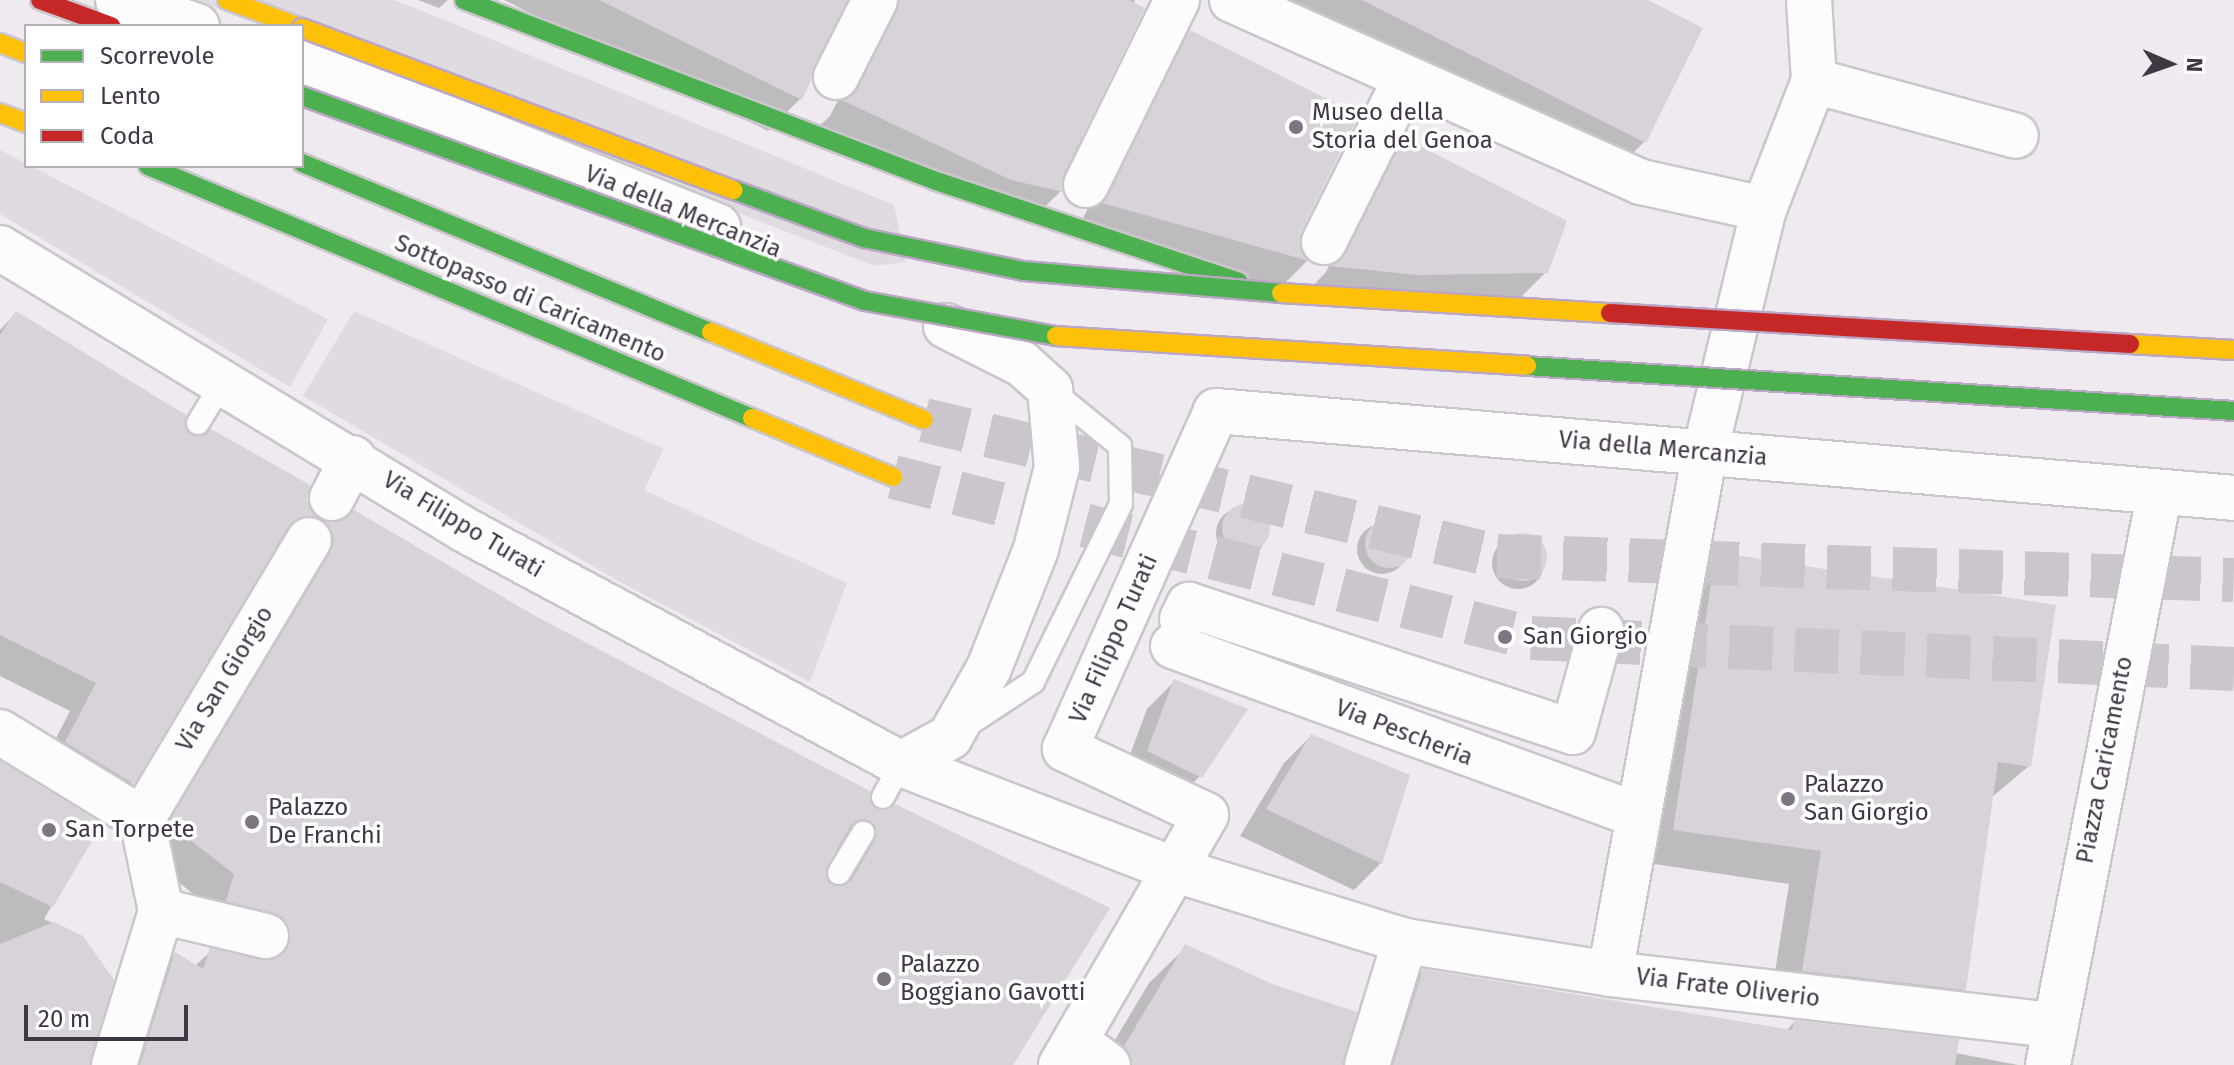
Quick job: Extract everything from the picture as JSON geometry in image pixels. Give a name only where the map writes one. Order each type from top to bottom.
[{"type":"main road","points":[[40,0],[106,24]]},
{"type":"main road","points":[[227,0],[291,24]]},
{"type":"main road","points":[[464,0],[936,181],[1276,293]]},
{"type":"main road","points":[[304,29],[864,238],[1024,271],[1276,293],[2234,350]]},
{"type":"main road","points":[[0,43],[24,52]]},
{"type":"main road","points":[[304,97],[865,301],[1012,333],[2234,411]]},
{"type":"main road","points":[[0,113],[24,122]]},
{"type":"main road","name":"Sottopasso di Caricamento","points":[[304,164],[924,420]]},
{"type":"main road","name":"Sottopasso di Caricamento","points":[[153,168],[893,477]]},
{"type":"street","points":[[118,0],[191,24]]},
{"type":"street","points":[[836,77],[875,0]]},
{"type":"street","points":[[1086,185],[1177,0]]},
{"type":"street","points":[[1232,0],[1641,182],[1764,209]]},
{"type":"street","points":[[1610,974],[1705,452],[1764,209],[1814,81],[1809,0]]},
{"type":"street","name":"Via della Mercanzia","points":[[304,61],[898,299],[1022,364],[1050,389]]},
{"type":"street","points":[[1324,242],[1406,78]]},
{"type":"street","points":[[1814,81],[2016,136]]},
{"type":"street","name":"Via Filippo Turati","points":[[17,259],[353,458],[465,530],[892,781],[1064,827],[1176,870],[1206,815],[1065,749],[1216,411]]},
{"type":"street","points":[[950,737],[989,668],[1036,549],[1057,467],[1050,389]]},
{"type":"street","name":"Via della Mercanzia","points":[[1216,411],[1705,452],[2159,496]]},
{"type":"street","points":[[332,498],[353,458]]},
{"type":"street","points":[[2159,496],[2234,498]]},
{"type":"street","name":"Piazza Caricamento","points":[[2050,1045],[2159,496]]},
{"type":"street","name":"Via San Giorgio","points":[[142,819],[309,540]]},
{"type":"street","name":"Via Pescheria","points":[[1601,630],[1573,732],[1189,605],[1177,632],[1637,815]]},
{"type":"street","points":[[0,732],[142,819],[161,911],[146,978],[114,1065]]},
{"type":"street","name":"Via Filippo Turati","points":[[892,781],[950,737]]},
{"type":"street","points":[[1082,1057],[1176,870]]},
{"type":"street","name":"Via Frate Oliverio","points":[[1176,870],[1405,941],[2050,1045]]},
{"type":"street","points":[[161,911],[266,936]]},
{"type":"street","points":[[1367,1065],[1405,941]]},
{"type":"lane","points":[[198,423],[223,382]]},
{"type":"lane","name":"Via Filippo Turati","points":[[950,737],[1033,682],[1121,504],[1120,446],[1050,389]]},
{"type":"lane","points":[[839,873],[863,833]]},
{"type":"shaded area","points":[[198,0],[394,0],[894,205],[906,262],[874,266],[304,42],[304,24],[259,24]]},
{"type":"shaded area","points":[[0,150],[24,162],[24,168],[35,168],[328,319],[290,387],[0,214]]},
{"type":"shaded area","points":[[354,311],[664,449],[644,490],[847,583],[810,682],[618,581],[303,396]]},
{"type":"building","points":[[599,0],[847,0],[802,100]]},
{"type":"building","points":[[900,0],[1129,0],[1145,8],[1064,174],[1063,192],[1011,180],[842,100],[858,88]]},
{"type":"building","points":[[1362,0],[1648,0],[1703,28],[1646,143]]},
{"type":"building","points":[[1190,30],[1359,115],[1301,232],[1309,261],[1102,203]]},
{"type":"building","points":[[1404,138],[1567,221],[1548,273],[1417,275],[1330,266],[1346,253]]},
{"type":"building","points":[[16,311],[186,415],[191,435],[211,429],[310,485],[307,500],[317,517],[288,527],[134,784],[65,742],[96,683],[0,635],[0,335]]},
{"type":"building","points":[[1246,504],[1263,511],[1270,528],[1263,545],[1246,552],[1229,545],[1222,528],[1229,511]]},
{"type":"building","points":[[354,510],[537,617],[870,791],[877,810],[895,804],[1110,908],[1013,1065],[140,1065],[175,952],[203,969],[210,948],[272,960],[290,943],[283,917],[226,901],[234,874],[168,823],[330,553],[334,540],[325,521],[345,519]],"holes":[[[864,819],[876,827],[875,840],[851,881],[833,885],[827,866],[851,825]]]},
{"type":"building","points":[[1389,520],[1406,527],[1413,544],[1406,561],[1389,568],[1372,561],[1365,544],[1372,527]]},
{"type":"building","points":[[1523,533],[1540,540],[1547,557],[1540,574],[1523,581],[1506,574],[1499,557],[1506,540]]},
{"type":"building","name":"Palazzo San Giorgio","points":[[1716,552],[2056,605],[2031,767],[1998,762],[1966,990],[1802,971],[1821,851],[1673,830]]},
{"type":"building","points":[[1174,679],[1248,709],[1202,778],[1147,751]]},
{"type":"building","points":[[1311,734],[1410,775],[1382,864],[1266,809]]},
{"type":"building","name":"San Torpete","points":[[0,761],[102,824],[53,907],[0,882]]},
{"type":"building","points":[[54,922],[83,936],[114,980],[90,1065],[0,1065],[0,944]]},
{"type":"building","points":[[1185,944],[1272,984],[1357,1012],[1343,1065],[1132,1065],[1124,1046]]},
{"type":"building","points":[[1423,969],[1792,1030],[1794,1020],[1959,1039],[1955,1065],[1393,1065]]},
{"type":"tunnel","points":[[924,420],[1497,556],[2234,580]]},
{"type":"tunnel","points":[[893,477],[1531,638],[2234,669]]},
{"type":"traffic: fast","points":[[464,0],[936,181],[1239,282]]},
{"type":"traffic: fast","points":[[304,97],[865,301],[1056,336]]},
{"type":"traffic: fast","points":[[304,164],[711,332]]},
{"type":"traffic: fast","points":[[153,168],[752,418]]},
{"type":"traffic: fast","points":[[734,190],[864,238],[1024,271],[1281,293]]},
{"type":"traffic: fast","points":[[1527,366],[2234,411]]},
{"type":"traffic: slow","points":[[227,0],[292,24]]},
{"type":"traffic: slow","points":[[304,29],[734,190]]},
{"type":"traffic: slow","points":[[0,43],[24,52]]},
{"type":"traffic: slow","points":[[0,113],[24,122]]},
{"type":"traffic: slow","points":[[1281,293],[1610,313]]},
{"type":"traffic: slow","points":[[711,332],[924,420]]},
{"type":"traffic: slow","points":[[1056,336],[1527,366]]},
{"type":"traffic: slow","points":[[2130,344],[2234,350]]},
{"type":"traffic: slow","points":[[752,418],[893,477]]},
{"type":"traffic: jam","points":[[40,0],[106,24]]},
{"type":"traffic: jam","points":[[1610,313],[2130,344]]},
{"type":"place","name":"Museo della Storia del Genoa","points":[[1296,127]]},
{"type":"place","name":"San Giorgio","points":[[1505,637]]},
{"type":"place","name":"Palazzo San Giorgio","points":[[1788,799]]},
{"type":"place","name":"Palazzo De Franchi","points":[[252,822]]},
{"type":"place","name":"San Torpete","points":[[49,830]]},
{"type":"place","name":"Palazzo Boggiano Gavotti","points":[[884,979]]}]
